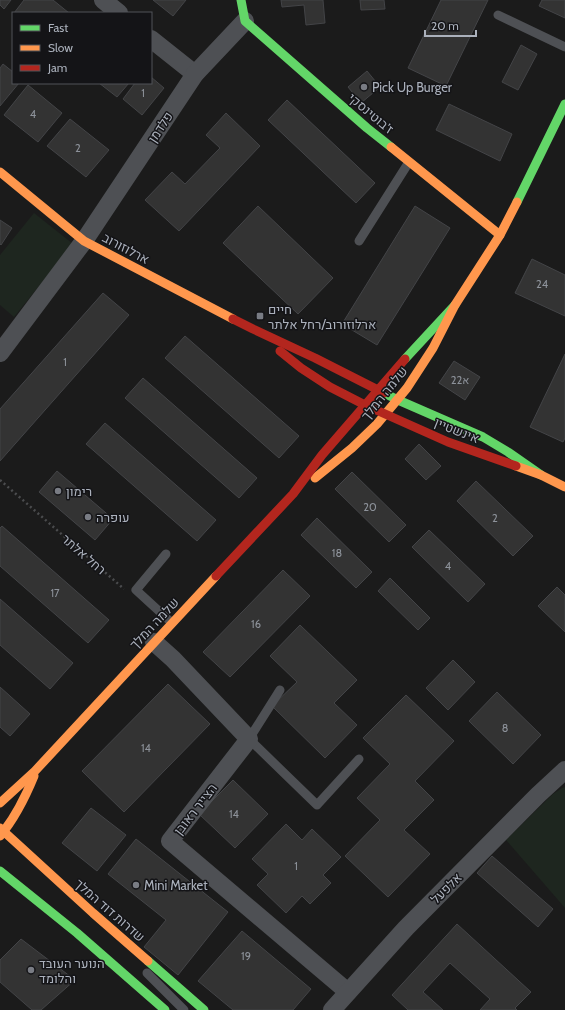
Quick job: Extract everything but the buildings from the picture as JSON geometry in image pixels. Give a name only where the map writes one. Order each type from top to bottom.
[{"type":"street","points":[[103,0],[118,12]]},
{"type":"street","points":[[241,0],[245,21]]},
{"type":"street","name":"פלדמן","points":[[84,241],[195,74],[245,21]]},
{"type":"street","name":"ז'בוטינסקי","points":[[245,21],[367,128],[500,235]]},
{"type":"street","points":[[152,40],[195,74]]},
{"type":"street","name":"שלמה המלך","points":[[293,494],[324,472],[377,424],[398,400],[421,368],[455,305],[500,235],[565,104]]},
{"type":"street","name":"ארלוזורוב","points":[[0,172],[84,241],[253,329],[315,358],[398,400]]},
{"type":"street","points":[[0,353],[84,241]]},
{"type":"street","name":"שלמה המלך","points":[[0,803],[35,771],[172,622],[293,494],[322,455],[378,390],[455,305]]},
{"type":"street","name":"ארלוזורוב","points":[[253,329],[311,375],[330,387],[365,405]]},
{"type":"street","name":"אינשטיין","points":[[398,400],[483,437],[508,452],[541,476]]},
{"type":"street","name":"אינשטיין","points":[[365,405],[448,442],[541,476],[565,487]]},
{"type":"street","points":[[154,642],[173,659],[250,739]]},
{"type":"street","name":"הצייר ראובן","points":[[250,739],[170,841],[348,992]]},
{"type":"street","name":"אלפעל","points":[[332,1010],[406,928],[538,795],[565,770]]},
{"type":"street","name":"שלמה המלך","points":[[1,832],[12,822],[20,808],[35,771]]},
{"type":"street","name":"שדרות דוד המלך","points":[[1,832],[204,1010]]},
{"type":"street","points":[[0,871],[77,933],[165,1010]]},
{"type":"street","points":[[8,889],[28,893]]},
{"type":"lane","points":[[498,15],[565,47]]},
{"type":"lane","points":[[359,241],[409,162]]},
{"type":"lane","points":[[166,554],[136,590],[172,622]]},
{"type":"lane","points":[[280,690],[250,739],[318,805],[359,759]]},
{"type":"lane","points":[[93,913],[151,978],[184,1010]]},
{"type":"path","name":"רחל אלתר","points":[[0,480],[126,590]]},
{"type":"shaded area","points":[[34,213],[73,244],[14,317],[0,305],[0,255]]},
{"type":"shaded area","points":[[565,787],[565,908],[506,840],[553,794]]},
{"type":"traffic: fast","points":[[241,0],[245,21],[367,128],[391,147]]},
{"type":"traffic: fast","points":[[517,202],[565,104]]},
{"type":"traffic: fast","points":[[405,359],[455,305]]},
{"type":"traffic: fast","points":[[384,393],[483,437],[541,475]]},
{"type":"traffic: fast","points":[[0,871],[77,933],[165,1010]]},
{"type":"traffic: fast","points":[[148,961],[204,1010]]},
{"type":"traffic: slow","points":[[391,147],[500,235]]},
{"type":"traffic: slow","points":[[0,172],[84,241],[233,319]]},
{"type":"traffic: slow","points":[[315,478],[352,448],[377,424],[407,388],[433,348],[455,305],[500,235],[517,202]]},
{"type":"traffic: slow","points":[[516,466],[541,475],[565,487]]},
{"type":"traffic: slow","points":[[0,803],[35,771],[216,576]]},
{"type":"traffic: slow","points":[[0,836],[19,808],[34,776]]},
{"type":"traffic: slow","points":[[0,828],[148,961]]},
{"type":"traffic: jam","points":[[233,319],[384,393]]},
{"type":"traffic: jam","points":[[280,351],[301,368],[330,387],[365,405],[448,442],[516,466]]},
{"type":"traffic: jam","points":[[216,576],[293,494],[322,455],[405,359]]},
{"type":"place","name":"Pick Up Burger","points":[[364,87]]},
{"type":"place","name":"חיים ארלוזורוב/רחל אלתר","points":[[260,316]]},
{"type":"place","name":"רימון","points":[[58,491]]},
{"type":"place","name":"עופרה","points":[[88,517]]},
{"type":"place","name":"Mini Market","points":[[136,885]]},
{"type":"place","name":"הנוער העובד והלומד","points":[[31,970]]}]
